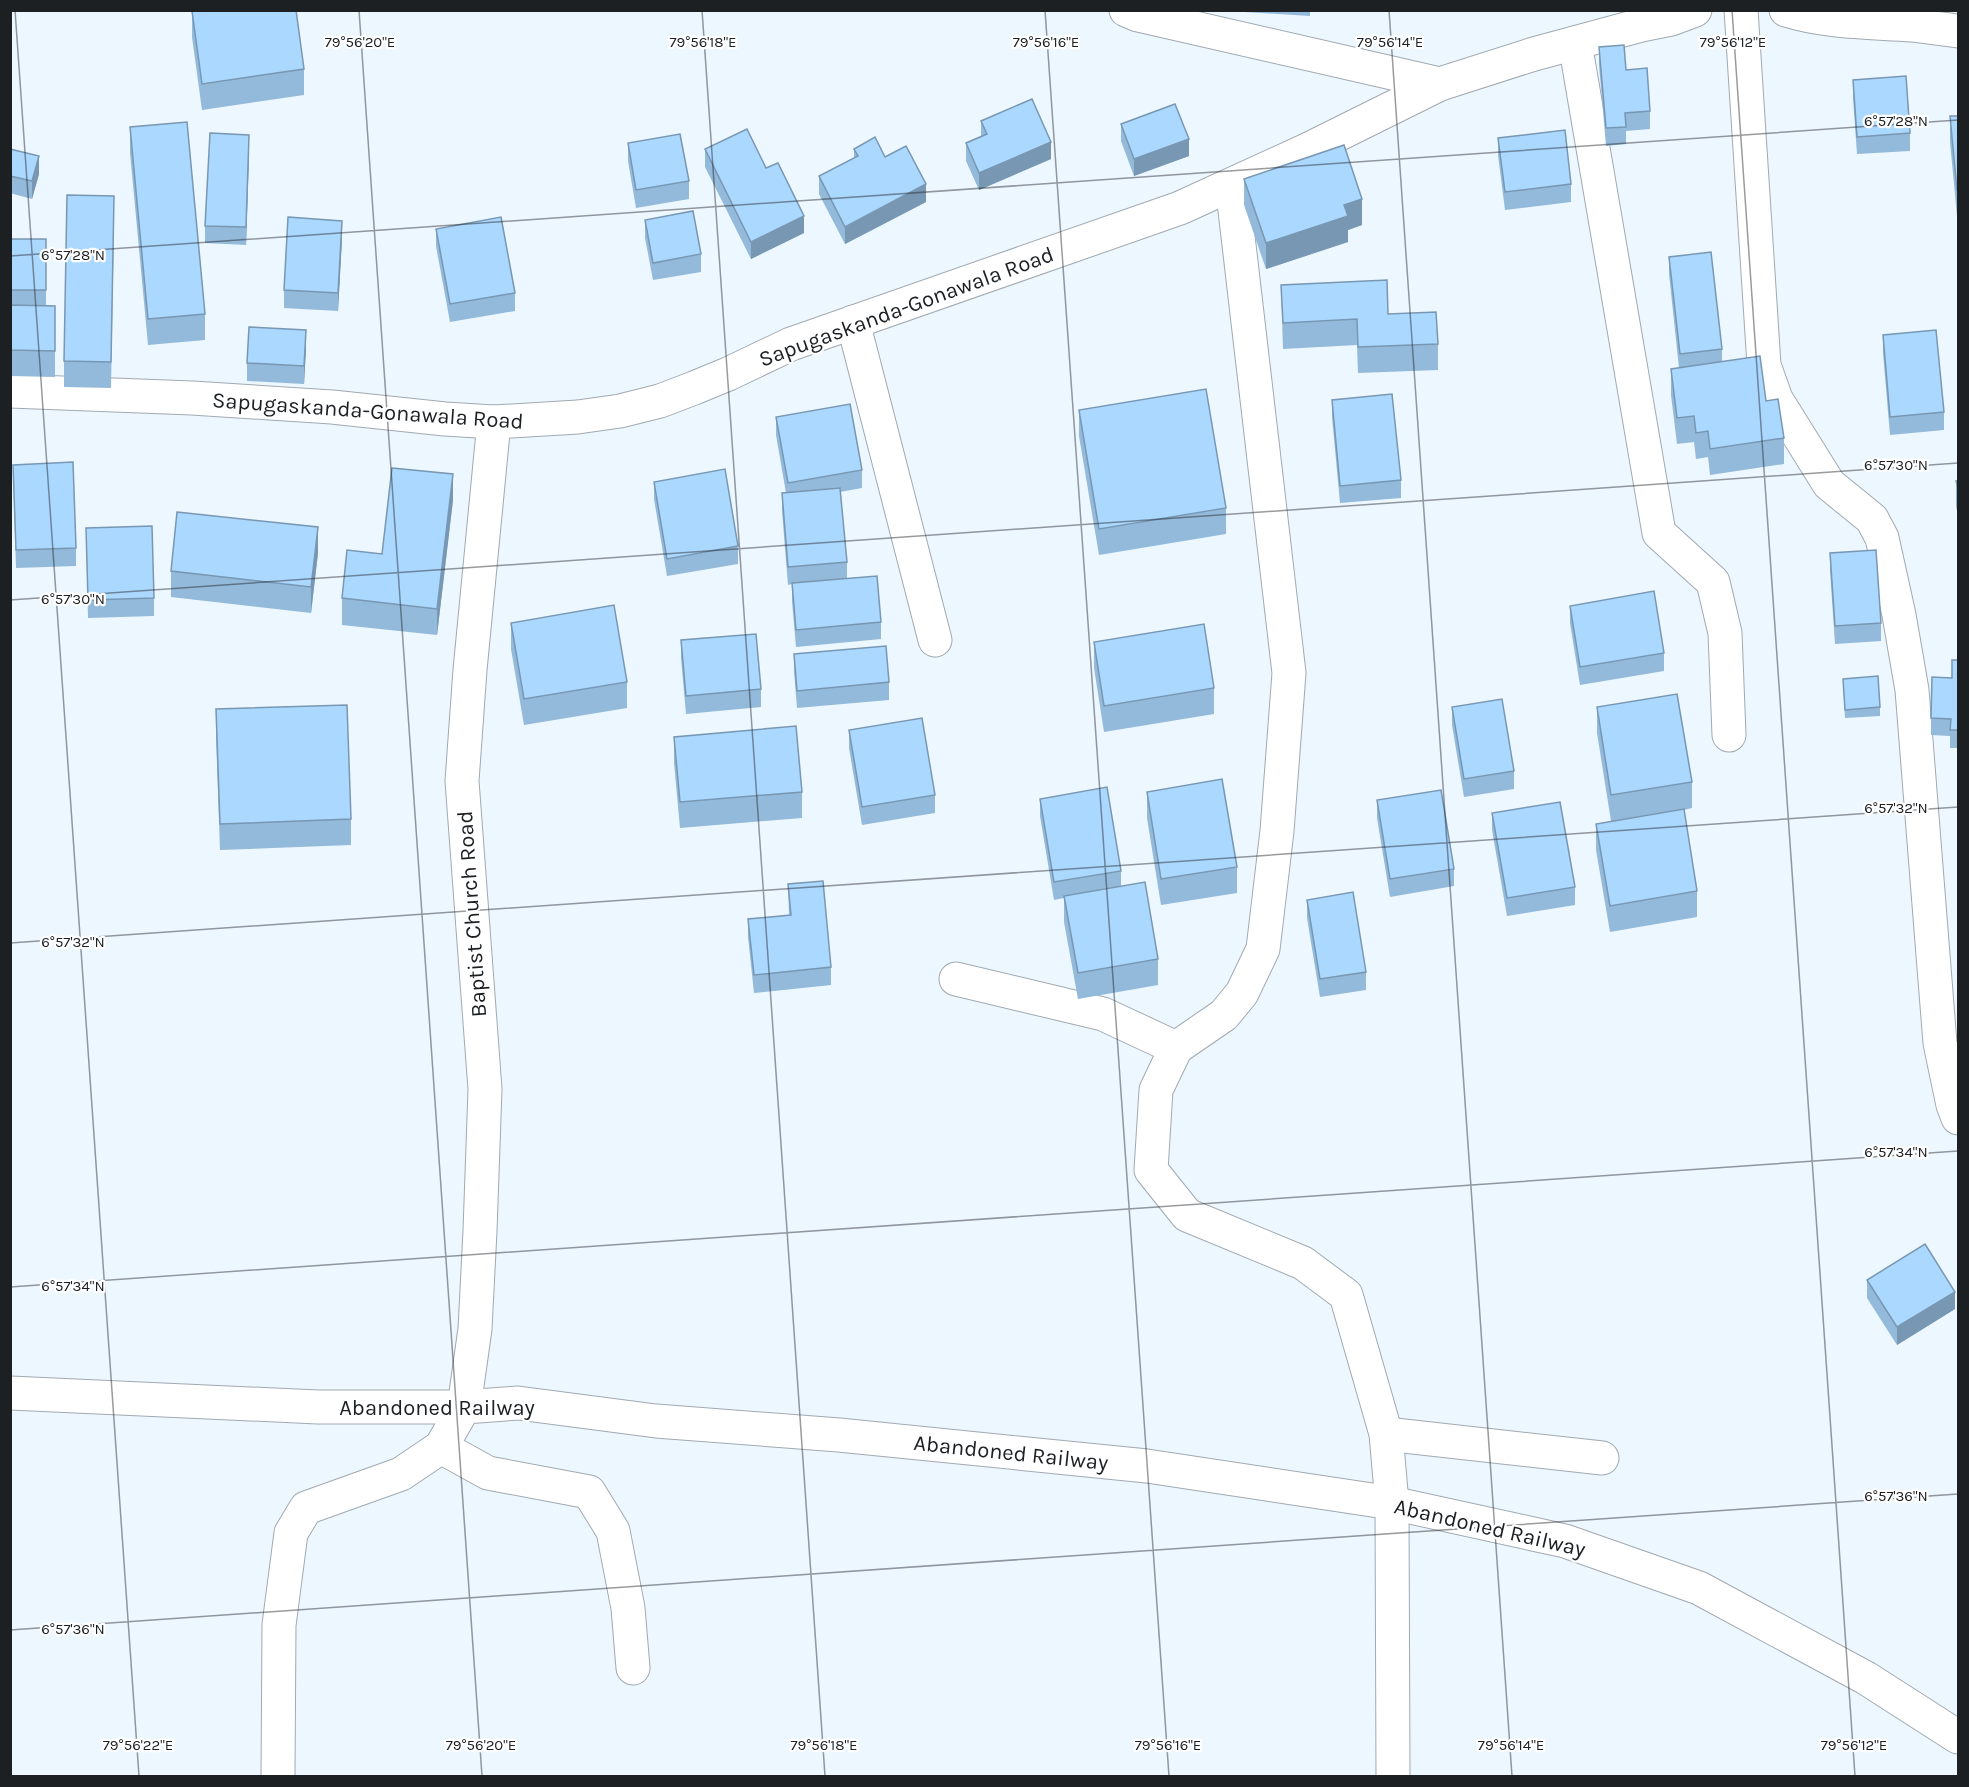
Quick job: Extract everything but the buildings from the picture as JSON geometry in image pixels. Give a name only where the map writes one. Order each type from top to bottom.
[{"type":"street","points":[[1125,10],[1138,15],[1440,84]]},
{"type":"street","name":"Sapugaskanda-Gonawala Road","points":[[10,391],[192,398],[494,422],[578,417],[620,411],[660,401],[728,374],[791,344],[1180,208],[1360,125],[1440,84],[1534,54],[1671,19],[1695,10]]},
{"type":"street","points":[[1741,10],[1764,365],[1776,399],[1829,484],[1872,519],[1882,538],[1912,690],[1940,1043],[1953,1105],[1959,1118]]},
{"type":"street","points":[[1786,10],[1809,17],[1840,21],[1959,31]]},
{"type":"street","points":[[1575,44],[1659,533],[1713,582],[1725,633],[1729,735]]},
{"type":"street","points":[[1232,185],[1288,673],[1277,831],[1263,949],[1242,993],[1224,1016],[1176,1048],[1156,1090],[1151,1170],[1187,1215],[1303,1263],[1346,1294],[1386,1434],[1392,1503],[1393,1776]]},
{"type":"street","points":[[853,322],[935,640]]},
{"type":"street","name":"Baptist Church Road","points":[[464,1407],[475,1329],[485,1089],[462,781],[470,670],[494,422]]},
{"type":"street","points":[[956,979],[1103,1014],[1176,1048]]},
{"type":"street","name":"Abandoned Railway","points":[[10,1392],[318,1407],[464,1407],[518,1402],[656,1421],[839,1435],[1148,1466],[1392,1503],[1565,1541],[1699,1588],[1866,1678],[1959,1737]]},
{"type":"street","points":[[278,1776],[279,1625],[291,1533],[306,1508],[401,1474],[441,1447],[464,1407]]},
{"type":"street","points":[[1386,1434],[1602,1458]]},
{"type":"street","points":[[441,1447],[488,1473],[590,1492],[613,1531],[628,1608],[633,1668]]}]
